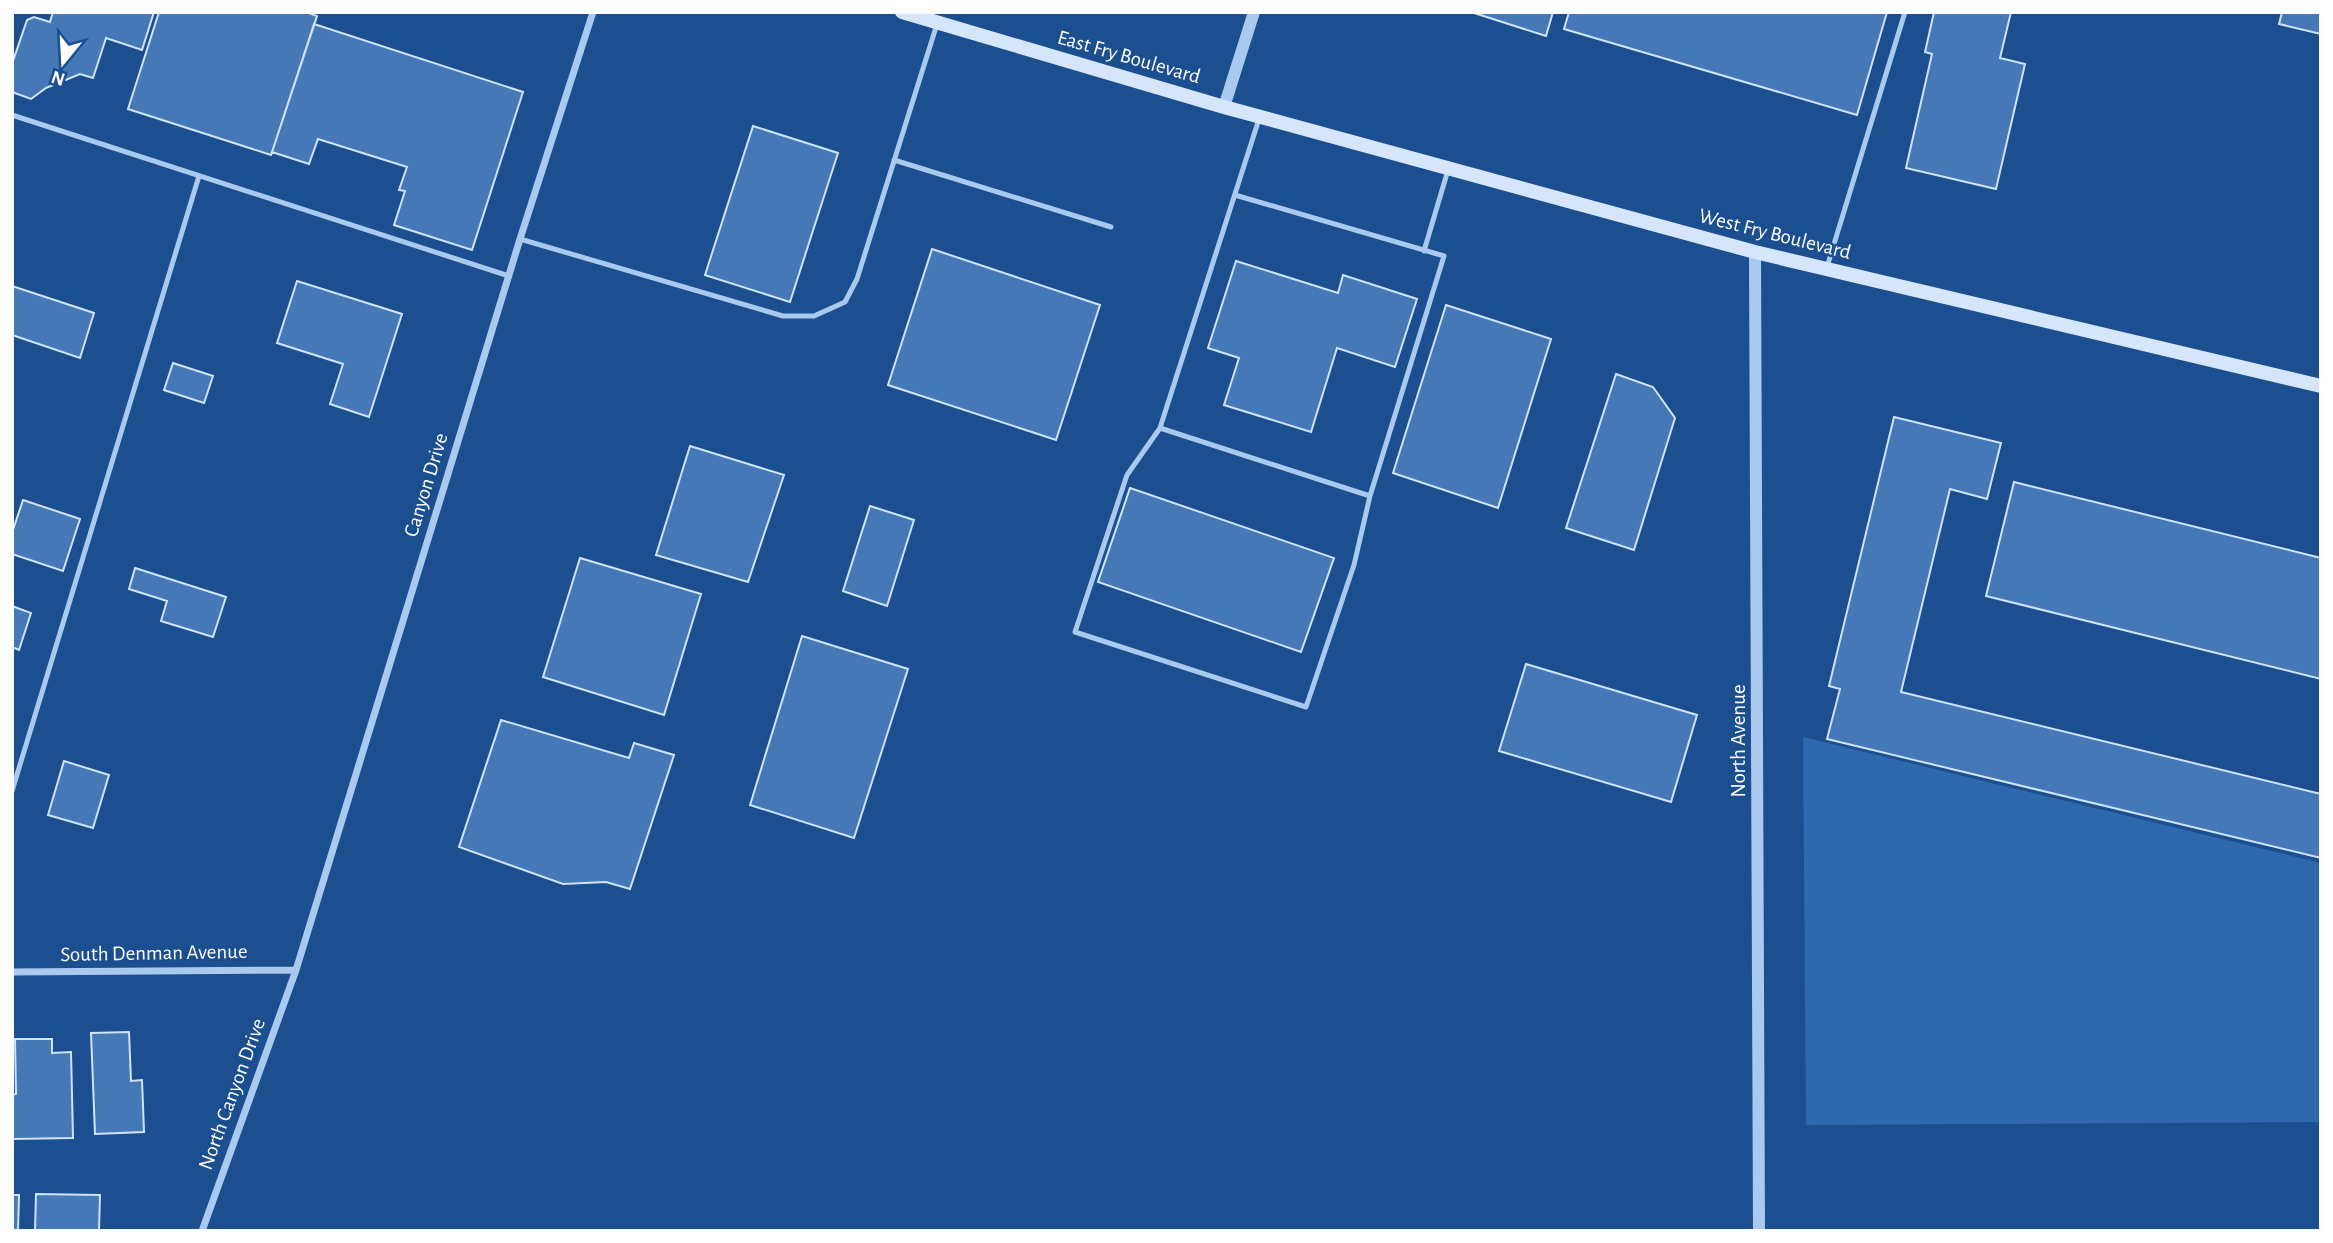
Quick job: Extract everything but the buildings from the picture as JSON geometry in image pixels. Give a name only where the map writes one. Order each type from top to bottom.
[{"type":"main road","name":"East Fry Boulevard","points":[[902,12],[1224,107]]},
{"type":"main road","name":"West Fry Boulevard","points":[[1224,107],[1755,252],[2321,386]]},
{"type":"street","name":"Canyon Drive","points":[[296,970],[520,239],[593,12]]},
{"type":"street","points":[[1224,107],[1254,12]]},
{"type":"street","name":"North Avenue","points":[[1755,252],[1759,1231]]},
{"type":"street","name":"South Denman Avenue","points":[[12,972],[296,970]]},
{"type":"street","name":"North Canyon Drive","points":[[202,1231],[296,970]]},
{"type":"lane","points":[[1827,268],[1905,12]]},
{"type":"lane","points":[[520,239],[783,316],[814,316],[845,302],[857,279],[937,23]]},
{"type":"lane","points":[[12,116],[509,276]]},
{"type":"lane","points":[[1235,195],[1444,256],[1370,496],[1354,565],[1306,707],[1075,632],[1127,475],[1160,428],[1259,116]]},
{"type":"lane","points":[[894,160],[1111,227]]},
{"type":"lane","points":[[1424,251],[1448,168]]},
{"type":"lane","points":[[12,792],[199,176]]},
{"type":"lane","points":[[1160,428],[1370,496]]},
{"type":"shaded area","points":[[1803,737],[2321,863],[2321,1122],[1806,1125]]}]
